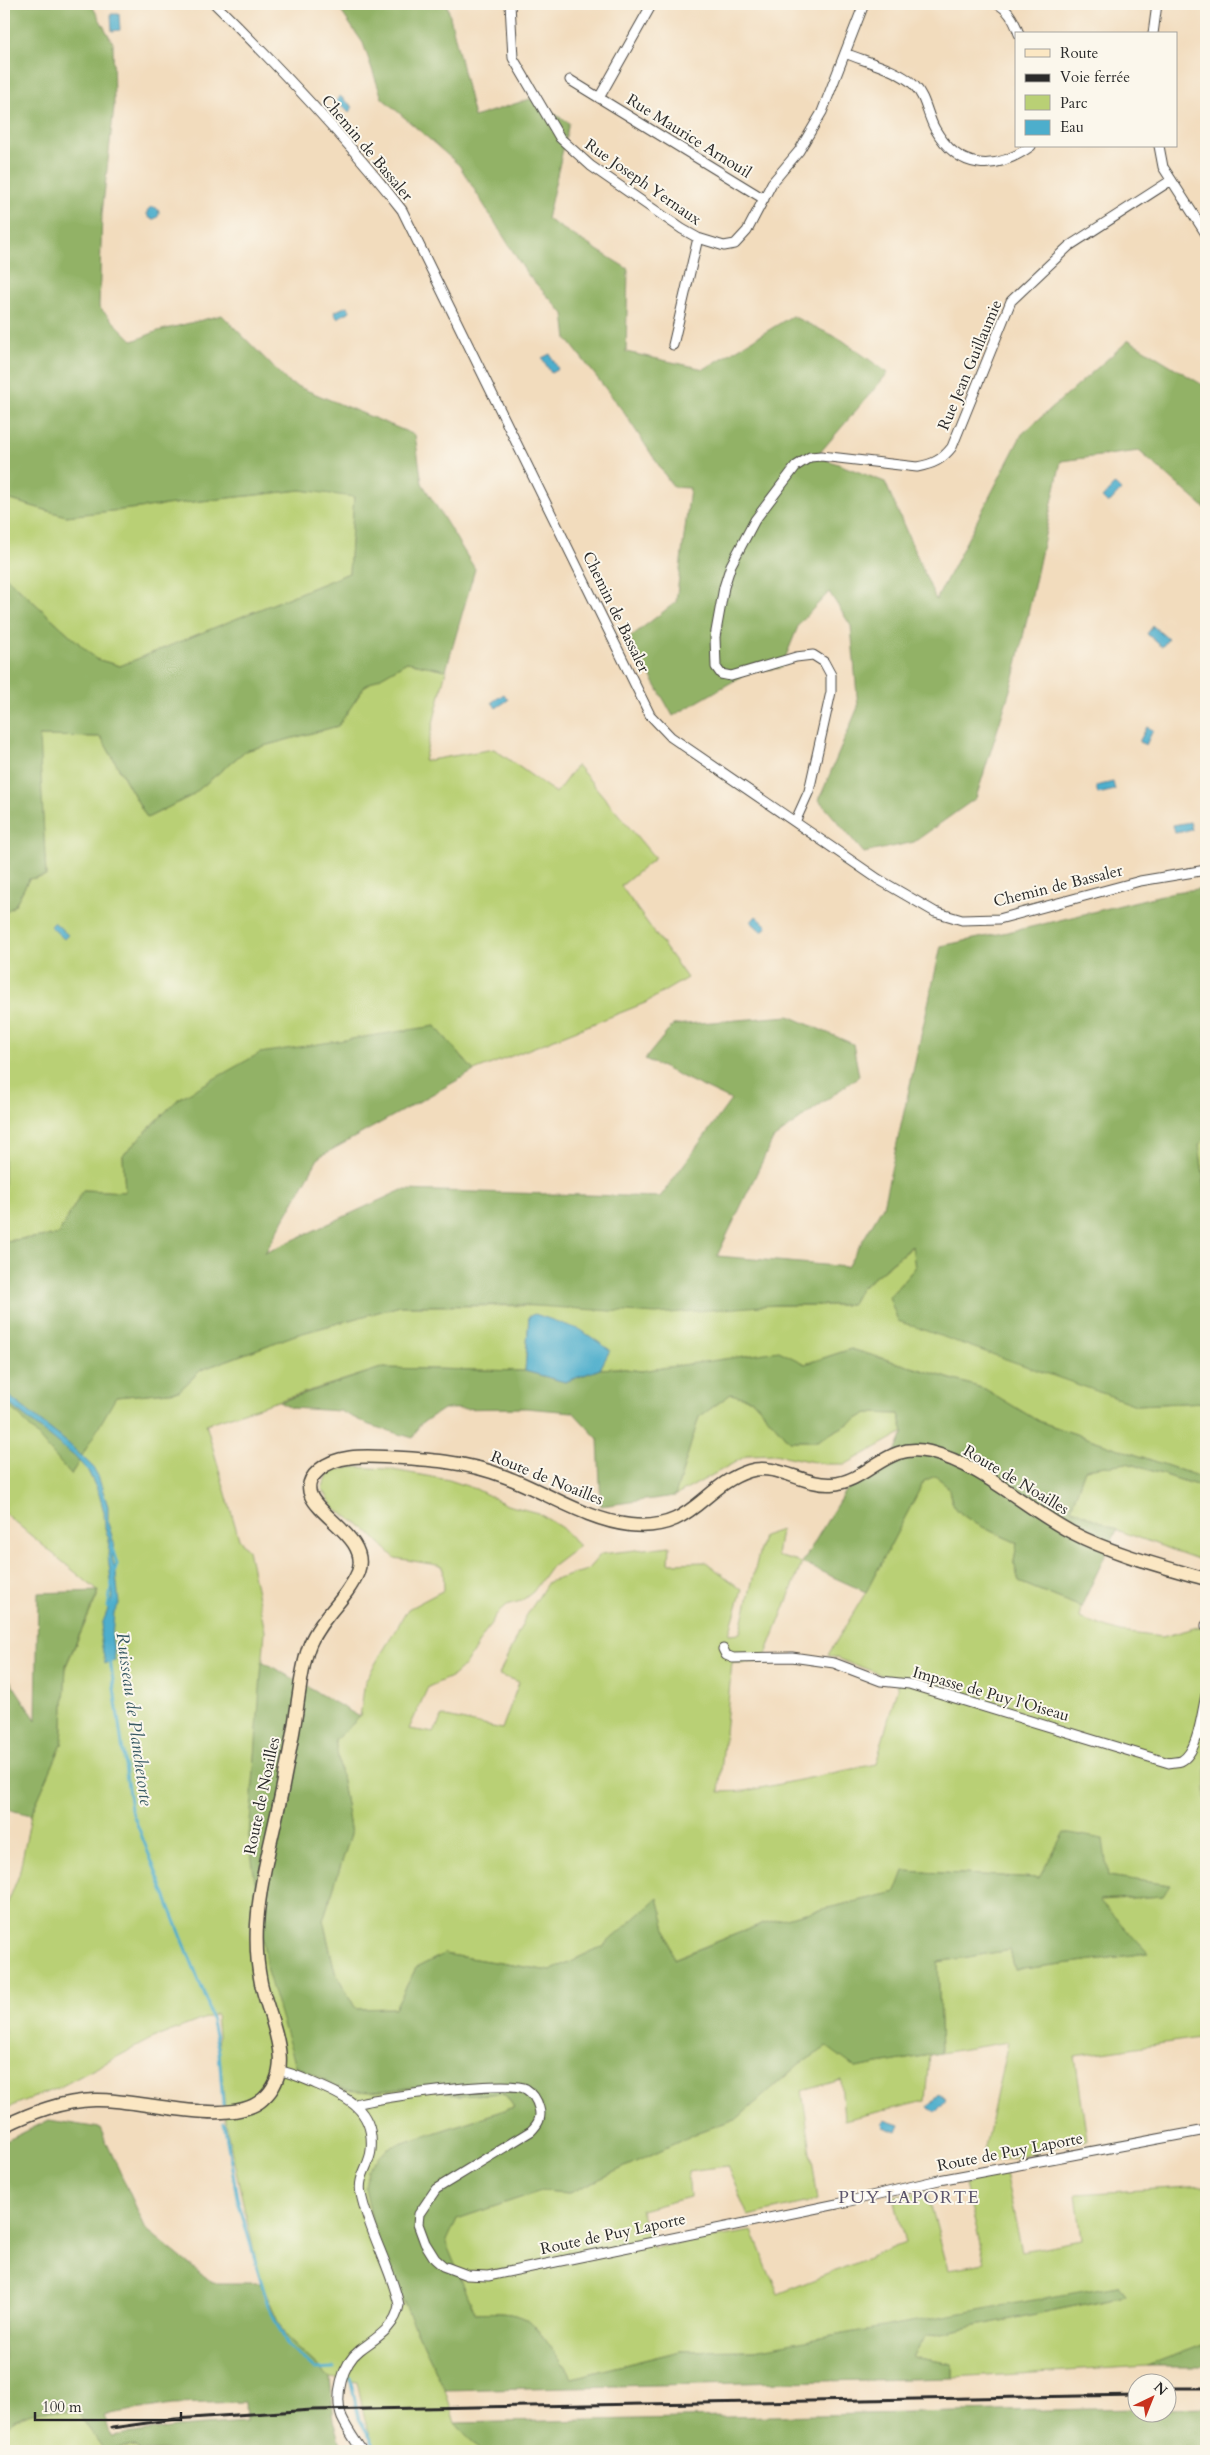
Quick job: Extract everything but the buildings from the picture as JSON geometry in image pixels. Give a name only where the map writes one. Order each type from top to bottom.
[{"type":"main road","name":"Route de Noailles","points":[[280,2071],[279,2047],[258,1965],[257,1931],[261,1879],[285,1777],[308,1648],[321,1624],[352,1584],[360,1564],[359,1552],[353,1541],[318,1507],[312,1495],[311,1482],[317,1472],[326,1465],[362,1456],[422,1459],[462,1464],[505,1476],[611,1521],[636,1526],[655,1525],[679,1518],[738,1475],[751,1470],[770,1470],[816,1483],[832,1484],[846,1481],[890,1455],[904,1450],[917,1450],[930,1452],[964,1466],[1064,1528],[1088,1540],[1132,1557],[1206,1579]]},
{"type":"main road","points":[[4,2126],[54,2106],[92,2100],[130,2101],[218,2113],[240,2111],[263,2100],[272,2089],[280,2071]]},
{"type":"street","name":"Chemin de Bassaler","points":[[215,4],[292,83],[376,177],[402,210],[650,715],[671,737],[878,879],[935,912],[962,920],[999,919],[1140,881],[1206,870]]},
{"type":"street","name":"Rue Joseph Yernaux","points":[[510,4],[513,58],[560,138],[591,166],[698,238],[724,246],[735,244],[747,231],[772,183],[799,151],[822,112],[864,4]]},
{"type":"street","points":[[598,98],[652,4]]},
{"type":"street","points":[[997,4],[1003,6],[1016,23],[1018,32]]},
{"type":"street","points":[[1154,32],[1157,4]]},
{"type":"street","points":[[845,53],[902,76],[914,84],[922,95],[936,129],[948,146],[962,158],[982,164],[997,164],[1016,157],[1028,148]]},
{"type":"street","name":"Rue Maurice Arnouil","points":[[570,80],[764,199]]},
{"type":"street","points":[[1159,148],[1163,167],[1170,181],[1206,234]]},
{"type":"street","name":"Rue Jean Guillaumie","points":[[795,822],[809,791],[831,692],[830,675],[824,662],[813,655],[731,676],[721,674],[716,667],[715,637],[724,587],[731,565],[755,520],[796,466],[810,457],[822,456],[917,467],[932,464],[944,458],[952,447],[1011,301],[1069,246],[1170,181]]},
{"type":"street","points":[[674,345],[698,238]]},
{"type":"street","name":"Impasse de Puy l'Oiseau","points":[[723,1649],[726,1655],[733,1658],[792,1657],[834,1663],[881,1681],[909,1684],[1169,1763],[1181,1761],[1189,1755],[1195,1743],[1206,1695]]},
{"type":"street","points":[[280,2071],[340,2094],[356,2104],[366,2118],[372,2135],[372,2152],[363,2171],[360,2192],[372,2236],[399,2305],[398,2313],[389,2327],[353,2356],[340,2383],[340,2409],[344,2422],[362,2451]]},
{"type":"street","name":"Route de Puy Laporte","points":[[356,2104],[369,2100],[447,2090],[514,2086],[526,2089],[537,2099],[540,2113],[538,2124],[532,2131],[436,2189],[422,2207],[418,2224],[420,2233],[435,2259],[453,2272],[488,2276],[837,2204],[939,2180],[1206,2130]]},
{"type":"green space","points":[[4,4],[91,4],[113,43],[114,107],[102,214],[99,307],[133,341],[158,331],[222,315],[289,383],[415,435],[422,483],[475,569],[446,670],[407,662],[365,686],[338,726],[245,751],[191,796],[147,818],[101,737],[39,736],[46,876],[29,879],[15,905],[4,914],[4,575],[96,659],[120,666],[349,573],[354,497],[301,490],[66,516],[4,498]]},
{"type":"green space","points":[[336,4],[447,4],[474,117],[530,99],[569,123],[547,219],[628,269],[626,352],[704,369],[792,316],[842,340],[888,373],[817,456],[885,482],[936,600],[1022,434],[1129,340],[1206,387],[1206,509],[1139,451],[1061,461],[1015,674],[976,798],[914,842],[864,853],[819,800],[858,707],[851,626],[829,592],[799,624],[781,668],[751,671],[673,716],[629,638],[676,602],[690,488],[673,487],[623,411],[567,339],[564,314],[527,274],[459,165],[382,98],[363,43]]},
{"type":"green space","points":[[301,490],[354,496],[349,573],[120,666],[96,659],[4,575],[4,498],[66,516]]},
{"type":"green space","points":[[407,662],[446,670],[424,761],[494,749],[556,793],[577,765],[655,858],[621,886],[687,978],[645,1003],[474,1071],[435,1026],[178,1099],[123,1155],[125,1192],[83,1190],[58,1235],[4,1241],[4,914],[15,905],[29,879],[46,876],[38,736],[101,737],[147,818],[191,796],[245,751],[338,726],[365,686]]},
{"type":"green space","points":[[1206,888],[1206,1136],[1199,1145],[1206,1196],[1206,1402],[1136,1405],[898,1321],[889,1297],[915,1268],[912,1246],[860,1289],[851,1305],[775,1305],[656,1314],[522,1305],[400,1306],[295,1335],[201,1370],[179,1391],[116,1397],[71,1475],[21,1417],[4,1403],[4,1241],[58,1235],[83,1190],[125,1192],[123,1155],[178,1099],[260,1053],[435,1026],[474,1071],[319,1157],[265,1253],[402,1190],[660,1197],[731,1100],[645,1059],[673,1025],[789,1016],[853,1044],[859,1076],[773,1139],[717,1256],[847,1267],[883,1206],[941,946],[1031,927],[1174,892]]},
{"type":"green space","points":[[1206,1136],[1206,1196],[1199,1145]]},
{"type":"green space","points":[[913,1246],[915,1268],[889,1297],[1136,1405],[1206,1402],[1206,1479],[1038,1421],[985,1389],[851,1349],[805,1364],[779,1352],[641,1371],[618,1368],[600,1369],[610,1350],[529,1316],[525,1371],[381,1368],[206,1424],[239,1539],[248,1550],[265,1631],[249,1837],[371,2092],[426,2086],[459,2096],[504,2093],[514,2107],[388,2148],[409,2314],[445,2390],[455,2423],[481,2451],[376,2451],[366,2424],[357,2382],[330,2378],[284,2334],[261,2283],[227,2131],[216,2014],[151,2039],[60,2087],[4,2109],[4,1912],[19,1875],[31,1815],[62,1744],[66,1666],[99,1592],[4,1513],[4,1289],[116,1397],[179,1391],[201,1370],[295,1335],[400,1306],[851,1305],[860,1289]]},
{"type":"green space","points":[[851,1349],[985,1389],[1038,1421],[1206,1479],[1206,1488],[1127,1463],[1085,1469],[1071,1508],[1117,1530],[1081,1607],[1019,1582],[1014,1562],[1017,1543],[975,1523],[960,1513],[952,1501],[946,1484],[935,1476],[924,1481],[866,1592],[802,1563],[845,1491],[892,1459],[904,1432],[899,1414],[868,1413],[817,1441],[789,1441],[753,1400],[731,1394],[699,1417],[675,1496],[601,1506],[598,1439],[573,1412],[526,1408],[443,1409],[419,1425],[413,1438],[369,1425],[340,1411],[291,1408],[279,1402],[381,1368],[525,1371],[565,1382],[600,1369],[618,1368],[641,1371],[779,1351],[805,1364]]},
{"type":"green space","points":[[731,1394],[753,1400],[789,1441],[817,1441],[868,1413],[899,1414],[904,1432],[846,1464],[824,1464],[774,1454],[748,1455],[675,1496],[699,1417]]},
{"type":"green space","points":[[1127,1463],[1206,1488],[1206,1562],[1117,1530],[1071,1508],[1085,1469]]},
{"type":"green space","points":[[354,1467],[387,1469],[449,1480],[476,1489],[507,1505],[538,1513],[562,1528],[579,1546],[550,1568],[533,1592],[521,1601],[507,1605],[496,1615],[465,1665],[453,1676],[428,1687],[409,1729],[434,1733],[442,1716],[502,1729],[519,1682],[499,1675],[525,1618],[548,1582],[587,1570],[601,1554],[670,1546],[669,1563],[706,1562],[742,1590],[729,1634],[740,1633],[763,1536],[781,1530],[777,1556],[802,1563],[763,1662],[732,1663],[719,1792],[746,1791],[876,1764],[899,1681],[828,1655],[866,1592],[924,1481],[935,1476],[946,1485],[952,1502],[960,1513],[975,1523],[1017,1543],[1014,1562],[1019,1582],[1081,1607],[1079,1618],[1120,1632],[1162,1637],[1206,1625],[1206,2037],[1075,2056],[1087,2140],[981,2165],[1008,2042],[941,2053],[938,1962],[1010,1950],[1015,1970],[1147,1953],[1098,1900],[1163,1896],[1169,1885],[1107,1876],[1039,1878],[904,1871],[897,1892],[764,1923],[673,1959],[658,1899],[603,1946],[550,1971],[444,1954],[416,1968],[395,2008],[356,2009],[335,1972],[323,1920],[351,1834],[335,1740],[360,1717],[365,1681],[408,1609],[444,1590],[443,1566],[395,1558],[364,1528],[335,1509],[322,1488],[330,1471]]},
{"type":"green space","points":[[99,1591],[66,1665],[62,1744],[31,1815],[6,1809],[4,1817],[4,1671],[36,1720],[38,1593]]},
{"type":"green space","points":[[262,1661],[360,1717],[335,1740],[351,1834],[323,1920],[335,1972],[356,2009],[395,2008],[416,1968],[444,1954],[550,1971],[603,1946],[658,1898],[674,1959],[764,1923],[896,1892],[904,1871],[1039,1878],[1064,1832],[1103,1839],[1108,1876],[1170,1885],[1163,1896],[1099,1900],[1148,1953],[1015,1970],[1010,1950],[938,1962],[941,2053],[856,2068],[827,2047],[797,2066],[738,2118],[699,2132],[570,2193],[541,2191],[457,2219],[446,2243],[475,2313],[508,2314],[526,2319],[543,2337],[572,2378],[680,2351],[754,2350],[1118,2285],[1125,2296],[926,2336],[913,2357],[953,2364],[953,2378],[445,2390],[409,2314],[375,2234],[365,2188],[368,2170],[388,2148],[514,2107],[504,2093],[459,2096],[426,2086],[371,2092],[343,2090],[296,2066],[267,1971],[249,1837]]},
{"type":"green space","points":[[827,2046],[856,2068],[929,2055],[925,2101],[844,2120],[841,2080],[802,2091],[818,2200],[748,2216],[727,2166],[688,2171],[690,2197],[641,2210],[652,2248],[752,2231],[778,2294],[905,2243],[894,2197],[927,2191],[948,2269],[985,2263],[965,2184],[1005,2174],[1022,2251],[1082,2240],[1076,2194],[1206,2186],[1206,2344],[1147,2366],[953,2378],[953,2364],[913,2357],[926,2336],[1125,2296],[754,2350],[680,2351],[572,2378],[543,2337],[526,2319],[508,2314],[475,2313],[445,2243],[457,2219],[541,2191],[570,2193],[699,2132],[738,2118],[797,2066]]},
{"type":"green space","points":[[49,2120],[100,2128],[146,2229],[212,2283],[261,2283],[284,2334],[330,2378],[334,2420],[343,2451],[142,2451],[134,2446],[104,2450],[78,2413],[58,2411],[38,2412],[20,2417],[4,2430],[4,2142]],"holes":[[[245,2402],[246,2422],[177,2427],[111,2436],[104,2415],[172,2404]]]},
{"type":"green space","points":[[1205,2344],[1206,2366],[1147,2366]]},
{"type":"green space","points":[[1206,2407],[1206,2451],[481,2451],[455,2423],[1128,2408],[1128,2422],[1178,2422],[1178,2408]]},
{"type":"green space","points":[[39,2409],[78,2413],[104,2450],[134,2446],[142,2451],[4,2451],[4,2430],[11,2422]]},
{"type":"water","points":[[111,14],[119,14],[120,30],[112,31]]},
{"type":"water","points":[[340,96],[353,107],[349,112],[336,101]]},
{"type":"water","points":[[151,207],[155,207],[159,213],[155,219],[151,219],[147,215],[147,211]]},
{"type":"water","points":[[347,306],[350,310],[349,312],[337,318],[334,312]]},
{"type":"water","points":[[550,354],[558,369],[551,373],[542,358]]},
{"type":"water","points":[[1115,484],[1121,490],[1108,504],[1102,498]]},
{"type":"water","points":[[1153,626],[1168,639],[1162,647],[1147,634]]},
{"type":"water","points":[[504,694],[508,700],[496,708],[492,702]]},
{"type":"water","points":[[1147,727],[1153,730],[1146,745],[1139,742]]},
{"type":"water","points":[[1113,782],[1115,790],[1098,794],[1096,786]]},
{"type":"water","points":[[1190,822],[1192,830],[1175,833],[1173,825]]},
{"type":"water","points":[[756,916],[767,926],[762,932],[751,922]]},
{"type":"water","points":[[54,922],[68,935],[64,939],[50,926]]},
{"type":"water","points":[[535,1314],[581,1330],[610,1350],[600,1369],[565,1382],[525,1371],[529,1316]]},
{"type":"water","points":[[4,1392],[69,1444],[93,1467],[98,1476],[108,1506],[108,1523],[114,1543],[112,1558],[116,1573],[119,1604],[114,1613],[112,1638],[115,1660],[105,1664],[100,1635],[113,1596],[108,1557],[109,1540],[99,1494],[88,1471],[74,1456],[4,1400]]},
{"type":"water","points":[[939,2094],[946,2100],[935,2113],[928,2107]]},
{"type":"water","points":[[885,2120],[900,2125],[897,2132],[883,2127],[882,2123]]},
{"type":"waterway","name":"Ruisseau de Planchetorte","points":[[112,1548],[117,1564],[114,1574]]},
{"type":"waterway","name":"Ruisseau de Planchetorte","points":[[108,1608],[112,1582]]},
{"type":"waterway","name":"Ruisseau de Planchetorte","points":[[110,1659],[131,1809],[207,2001],[219,2052],[223,2105]]},
{"type":"waterway","name":"Ruisseau de Planchetorte","points":[[224,2123],[237,2197],[268,2305],[287,2344],[314,2369],[334,2368]]},
{"type":"waterway","name":"Ruisseau de Planchetorte","points":[[350,2378],[359,2419],[378,2451]]},
{"type":"railway","points":[[1178,2388],[1206,2388]]},
{"type":"railway","points":[[112,2428],[175,2419],[312,2410],[1128,2395]]},
{"type":"district","name":"PUY LAPORTE","points":[[909,2197]]}]
